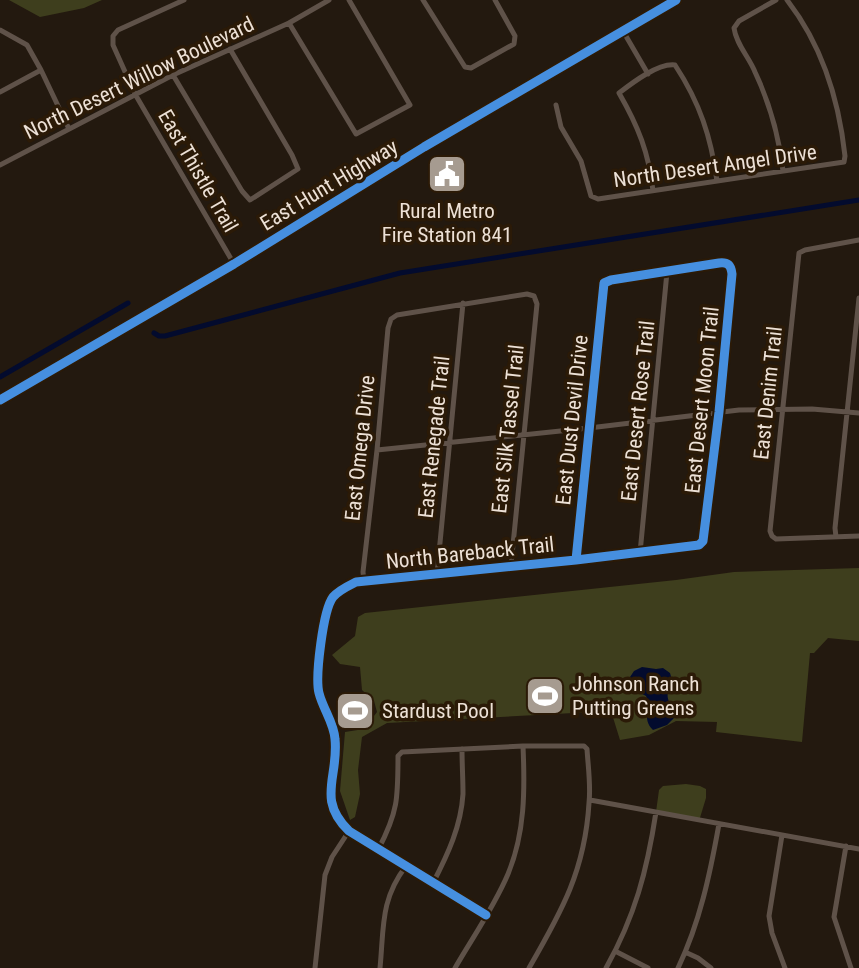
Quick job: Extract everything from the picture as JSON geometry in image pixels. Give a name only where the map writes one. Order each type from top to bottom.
[{"type":"main road","name":"East Hunt Highway","points":[[0,400],[234,264],[424,147],[676,0]]},
{"type":"street","name":"East Thistle Trail","points":[[184,0],[117,30],[113,36],[113,45],[135,94],[234,264]]},
{"type":"street","name":"North Desert Willow Boulevard","points":[[0,165],[135,94],[289,23],[329,0]]},
{"type":"street","points":[[289,23],[356,134],[410,105],[349,0]]},
{"type":"street","points":[[423,0],[465,67],[471,68],[513,44],[515,36],[495,0]]},
{"type":"street","points":[[776,0],[739,21],[734,28],[735,35],[765,93],[774,121],[783,171]]},
{"type":"street","name":"North Desert Angel Drive","points":[[556,105],[561,127],[580,161],[591,196],[598,199],[844,162],[838,110],[829,79],[814,45],[787,0]]},
{"type":"street","points":[[0,30],[27,45],[69,129]]},
{"type":"street","points":[[623,31],[648,74]]},
{"type":"street","points":[[173,75],[250,200],[298,169],[230,49]]},
{"type":"street","points":[[653,191],[651,168],[643,142],[619,93],[667,64],[675,65],[695,99],[706,125],[717,181]]},
{"type":"street","points":[[0,92],[41,70]]},
{"type":"street","name":"East Denim Trail","points":[[836,537],[776,539],[770,531],[799,253],[859,240]]},
{"type":"street","name":"East Desert Moon Trail","points":[[667,272],[724,262],[729,264],[732,274],[704,541]]},
{"type":"street","name":"East Dust Devil Drive","points":[[576,560],[604,283],[667,272]]},
{"type":"street","name":"East Desert Rose Trail","points":[[640,552],[667,272]]},
{"type":"street","name":"East Silk Tassel Trail","points":[[463,303],[527,294],[534,296],[537,304],[511,565]]},
{"type":"street","points":[[859,298],[835,528],[836,537],[859,536]]},
{"type":"street","name":"East Omega Drive","points":[[365,581],[363,572],[391,318],[463,303]]},
{"type":"street","name":"East Renegade Trail","points":[[437,574],[463,303]]},
{"type":"street","points":[[377,450],[719,412],[812,409],[859,413]]},
{"type":"street","name":"North Bareback Trail","points":[[349,831],[339,822],[331,806],[335,733],[318,685],[328,606],[342,589],[356,582],[576,560],[699,545],[704,541]]},
{"type":"street","points":[[455,968],[507,876],[517,845],[525,788],[523,746]]},
{"type":"street","points":[[378,850],[390,827],[397,804],[398,756],[402,752],[584,746],[587,749],[590,800],[581,857],[562,910],[530,968]]},
{"type":"street","points":[[433,883],[452,844],[461,810],[462,749]]},
{"type":"street","points":[[590,800],[859,849]]},
{"type":"street","points":[[606,968],[628,924],[643,879],[656,812]]},
{"type":"street","points":[[678,968],[696,926],[719,824]]},
{"type":"street","points":[[315,968],[325,876],[331,858],[349,831],[486,915]]},
{"type":"street","points":[[782,835],[769,916],[772,933],[785,968]]},
{"type":"street","points":[[846,846],[834,918],[851,968]]},
{"type":"street","points":[[380,968],[386,907],[397,877],[406,866]]},
{"type":"street","points":[[615,951],[648,968]]},
{"type":"street","points":[[685,952],[711,968]]},
{"type":"shaded area","points":[[9,0],[102,0],[84,8],[40,17]]},
{"type":"shaded area","name":"Johnson Ranch Putting Greens","points":[[859,568],[859,641],[828,638],[814,653],[810,653],[802,742],[716,732],[717,722],[676,721],[649,735],[620,740],[611,711],[387,723],[362,737],[358,770],[360,794],[355,817],[350,820],[340,791],[345,732],[364,729],[377,712],[374,701],[362,690],[360,667],[340,664],[332,655],[355,636],[358,617],[365,613],[734,572]]},
{"type":"shaded area","points":[[686,784],[706,789],[699,821],[656,812],[659,790],[663,786]]},
{"type":"water","points":[[642,667],[663,668],[670,673],[672,680],[668,697],[674,718],[667,725],[653,730],[647,717],[646,696],[629,687],[628,680],[634,671]]},
{"type":"waterway","points":[[154,333],[165,336],[400,273],[859,200]]},
{"type":"waterway","points":[[0,377],[128,303]]},
{"type":"cycle path","points":[[0,400],[234,264],[424,147],[676,0]]},
{"type":"cycle path","points":[[486,915],[349,831],[333,808],[331,787],[335,739],[318,685],[321,644],[329,604],[338,592],[356,582],[576,560],[699,545],[703,541],[719,412],[732,274],[727,264],[719,263],[604,283],[576,560]]},
{"type":"place","name":"Rural Metro Fire Station 841","points":[[447,174]]},
{"type":"place","name":"Johnson Ranch Putting Greens","points":[[545,696]]},
{"type":"place","name":"Stardust Pool","points":[[355,711]]}]
